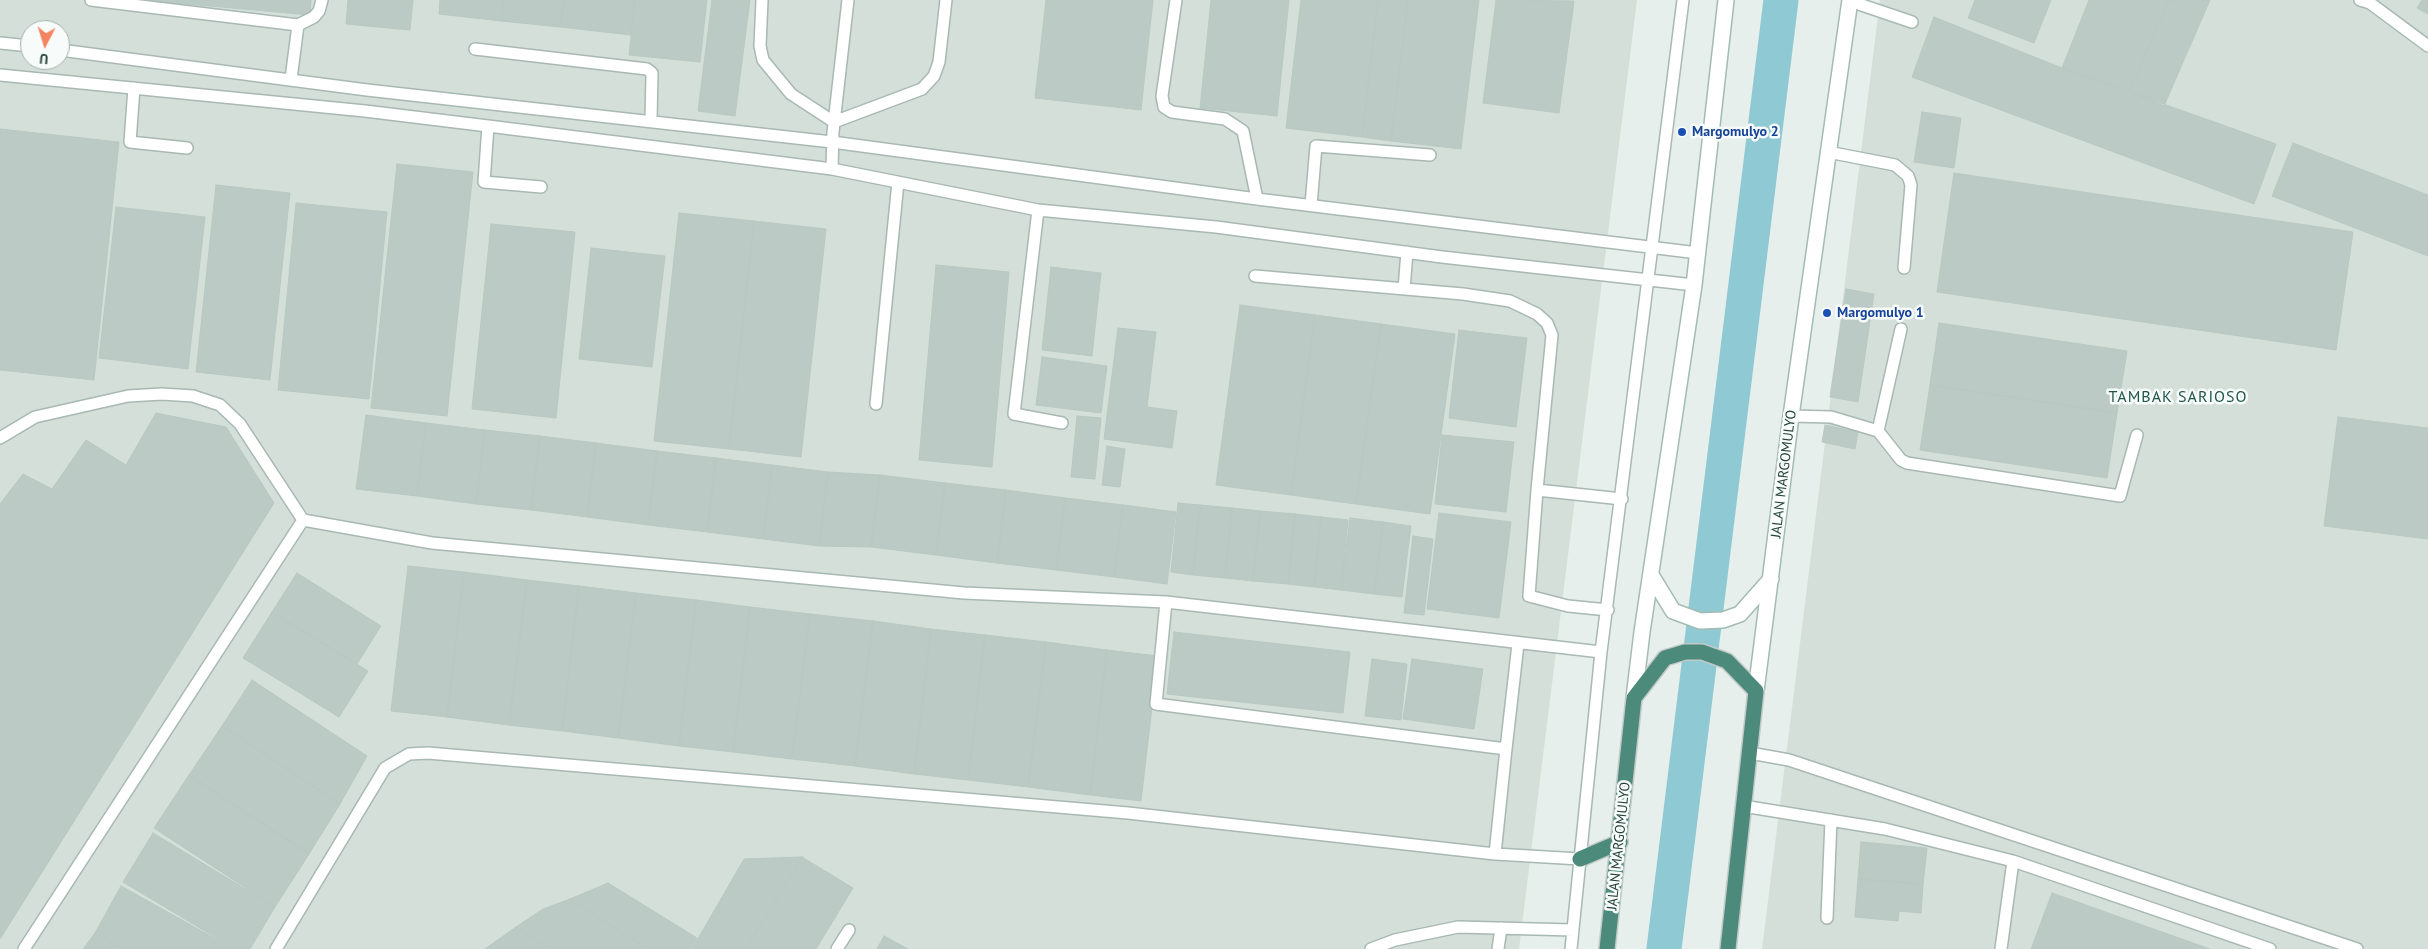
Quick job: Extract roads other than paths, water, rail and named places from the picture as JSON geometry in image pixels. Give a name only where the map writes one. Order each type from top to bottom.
[{"type":"highway","points":[[1634,698],[1664,658],[1685,652],[1702,652],[1727,661],[1756,691]]},
{"type":"highway","name":"JALAN MARGOMULYO","points":[[1728,949],[1756,691]]},
{"type":"highway","name":"JALAN MARGOMULYO","points":[[1607,949],[1634,698]]},
{"type":"highway","points":[[1580,860],[1620,842]]},
{"type":"main road","name":"JALAN MARGOMULYO","points":[[1634,698],[1694,285],[1726,0]]},
{"type":"main road","name":"JALAN MARGOMULYO","points":[[1756,691],[1791,416],[1850,0]]},
{"type":"main road","points":[[1651,575],[1672,610],[1700,621],[1723,620],[1740,614],[1771,579]]},
{"type":"lane","points":[[91,0],[298,25],[314,17],[319,10],[322,0]]},
{"type":"lane","points":[[762,0],[760,46],[763,60],[791,94],[834,122]]},
{"type":"lane","points":[[832,169],[832,142],[848,0]]},
{"type":"lane","points":[[834,122],[922,89],[934,76],[940,55],[946,0]]},
{"type":"lane","points":[[1176,0],[1162,96],[1164,107],[1172,112],[1225,119],[1243,131],[1257,199]]},
{"type":"lane","points":[[1571,949],[1601,652],[1622,499],[1647,279],[1683,0]]},
{"type":"lane","points":[[1850,0],[1912,22]]},
{"type":"lane","points":[[2360,0],[2370,4],[2428,46]]},
{"type":"lane","points":[[291,79],[298,25]]},
{"type":"lane","points":[[0,43],[20,45]]},
{"type":"lane","points":[[475,50],[647,69],[652,73],[651,120]]},
{"type":"lane","points":[[70,51],[367,90],[651,120],[832,142],[1257,199],[1311,204],[1698,253]]},
{"type":"lane","points":[[0,75],[365,111],[488,126],[832,169],[1038,210],[1216,227],[1407,252],[1694,285]]},
{"type":"lane","points":[[134,88],[130,142],[187,148]]},
{"type":"lane","points":[[365,111],[367,90]]},
{"type":"lane","points":[[488,126],[484,182],[541,188]]},
{"type":"lane","points":[[1311,204],[1316,146],[1430,155]]},
{"type":"lane","points":[[1828,152],[1895,165],[1908,176],[1911,185],[1904,268]]},
{"type":"lane","points":[[876,404],[898,182]]},
{"type":"lane","points":[[1038,210],[1014,414],[1062,423]]},
{"type":"lane","points":[[1404,289],[1407,252]]},
{"type":"lane","points":[[1255,276],[1404,289],[1510,301],[1538,314],[1547,323],[1552,335],[1529,596],[1568,606],[1608,610]]},
{"type":"lane","points":[[1878,431],[1901,329]]},
{"type":"lane","points":[[0,438],[35,417],[118,398],[162,394],[193,396],[220,406],[240,424],[303,520],[442,544],[964,593],[1166,602],[1518,644],[1601,652]]},
{"type":"lane","points":[[1791,416],[1831,417],[1878,431],[1900,460],[1907,463],[2120,496],[2137,435]]},
{"type":"lane","points":[[1537,490],[1622,499]]},
{"type":"lane","points":[[24,949],[303,520]]},
{"type":"lane","points":[[1166,602],[1156,704],[1506,749]]},
{"type":"lane","points":[[1495,854],[1518,644]]},
{"type":"lane","points":[[276,949],[385,768],[409,754],[437,754],[1128,813],[1495,854],[1580,860]]},
{"type":"lane","points":[[1750,754],[1789,760],[2357,949]]},
{"type":"lane","points":[[1743,806],[1886,829],[2013,861],[2242,944],[2270,949]]},
{"type":"lane","points":[[1827,918],[1831,820]]},
{"type":"lane","points":[[2001,949],[2013,861]]},
{"type":"lane","points":[[1372,949],[1395,940],[1458,928],[1573,930]]},
{"type":"lane","points":[[1498,949],[1501,928]]},
{"type":"lane","points":[[837,949],[850,930]]},
{"type":"waterway","points":[[1664,949],[1781,0]]},
{"type":"place","name":"Margomulyo 2","points":[[1682,132]]},
{"type":"place","name":"Margomulyo 1","points":[[1827,313]]},
{"type":"district","name":"TAMBAK SARIOSO","points":[[2178,397]]}]
